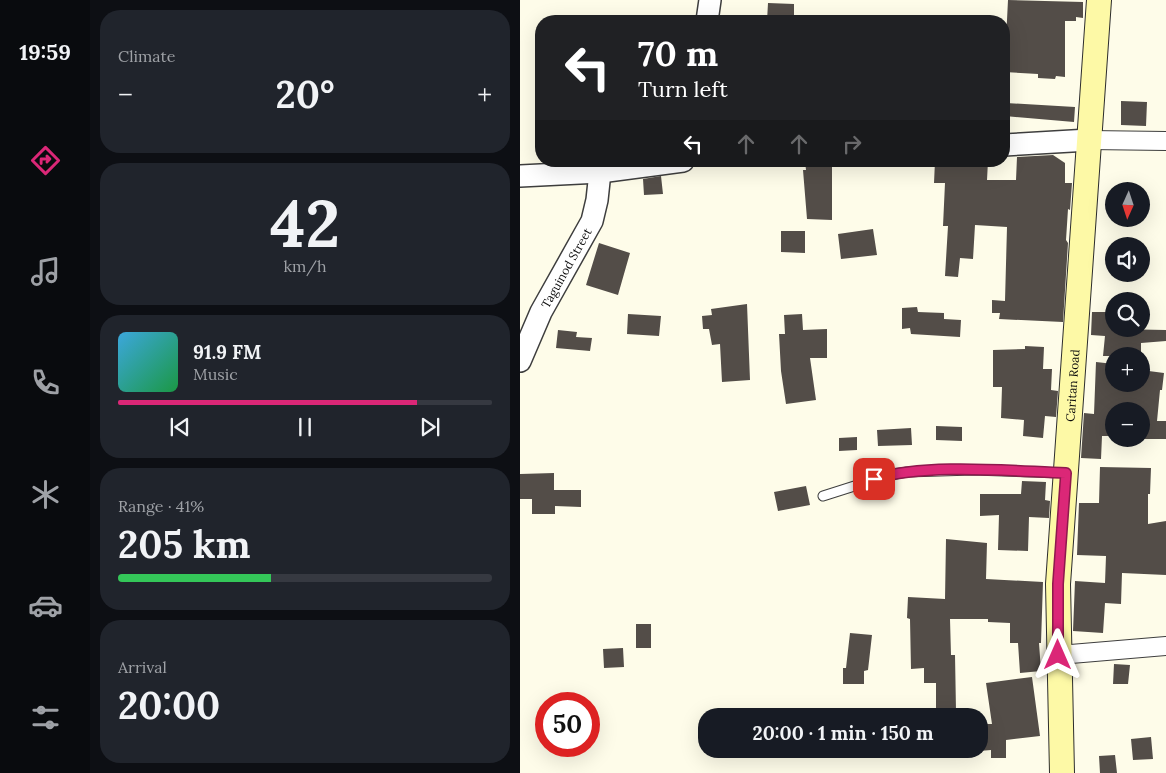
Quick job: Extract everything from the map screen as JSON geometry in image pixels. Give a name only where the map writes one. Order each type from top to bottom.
[{"type":"main road","name":"Caritan Road","points":[[1062,773],[1058,655],[1058,584],[1099,0]]},
{"type":"street","points":[[708,15],[710,0]]},
{"type":"street","points":[[1010,144],[1089,140],[1166,142]]},
{"type":"street","points":[[520,176],[600,172],[638,167]]},
{"type":"street","name":"Taguinod Street","points":[[520,361],[541,312],[592,221],[597,200],[600,172]]},
{"type":"street","points":[[1058,655],[1166,646]]},
{"type":"lane","points":[[823,496],[889,475],[907,472],[973,470],[1066,473]]},
{"type":"building","points":[[1008,0],[1083,2],[1083,18],[1076,17],[1076,21],[1065,21],[1065,77],[1056,76],[1055,79],[1038,78],[1038,74],[1010,72],[1010,15],[1007,15]]},
{"type":"building","points":[[768,3],[794,4],[794,15],[767,15]]},
{"type":"building","points":[[1121,101],[1147,102],[1146,126],[1121,125]]},
{"type":"building","points":[[1010,103],[1075,107],[1074,122],[1010,116]]},
{"type":"building","points":[[1053,155],[1065,163],[1065,183],[1072,183],[1070,210],[1068,209],[1066,240],[1068,243],[1063,322],[999,319],[1000,313],[992,313],[992,300],[1005,301],[1007,227],[975,225],[973,259],[960,258],[958,277],[945,276],[948,226],[943,226],[945,183],[934,183],[935,167],[988,167],[987,180],[1016,180],[1017,157]]},
{"type":"building","points":[[806,167],[832,167],[832,220],[807,219],[803,170],[806,170]]},
{"type":"building","points":[[661,176],[663,194],[644,195],[643,179]]},
{"type":"building","points":[[873,229],[877,255],[841,259],[838,234]]},
{"type":"building","points":[[781,231],[805,231],[805,253],[781,252]]},
{"type":"building","points":[[599,243],[630,253],[618,295],[586,285]]},
{"type":"building","points":[[747,304],[750,380],[722,382],[720,344],[712,345],[709,329],[703,329],[702,316],[712,315],[711,309]]},
{"type":"building","points":[[917,307],[918,312],[944,313],[944,319],[961,320],[960,337],[911,334],[910,328],[902,329],[902,308]]},
{"type":"building","points":[[1092,312],[1105,312],[1105,336],[1091,335]]},
{"type":"building","points":[[628,314],[661,316],[659,336],[627,334]]},
{"type":"building","points":[[802,314],[803,330],[827,329],[827,358],[810,358],[816,400],[786,404],[781,371],[779,334],[785,334],[784,315]]},
{"type":"building","points":[[558,330],[577,332],[576,337],[592,338],[590,351],[556,348]]},
{"type":"building","points":[[1150,330],[1166,330],[1166,341],[1141,343],[1141,347],[1105,347],[1105,356],[1103,356],[1105,336],[1150,337]]},
{"type":"building","points":[[1025,346],[1044,347],[1043,369],[1052,369],[1051,390],[1058,391],[1056,417],[1045,416],[1043,438],[1023,436],[1024,420],[1001,418],[1002,387],[993,387],[993,350],[1025,349]]},
{"type":"building","points":[[1096,362],[1105,363],[1105,392],[1150,392],[1150,371],[1164,373],[1162,390],[1160,390],[1157,421],[1166,421],[1166,439],[1150,439],[1150,402],[1105,402],[1105,436],[1102,436],[1101,459],[1081,458],[1084,413],[1094,414]]},
{"type":"building","points":[[936,426],[962,427],[962,441],[936,440]]},
{"type":"building","points":[[911,428],[912,445],[878,446],[877,430]]},
{"type":"building","points":[[857,437],[857,450],[839,451],[839,438]]},
{"type":"building","points":[[1100,467],[1151,468],[1150,494],[1148,494],[1148,524],[1166,521],[1166,575],[1122,573],[1121,604],[1105,603],[1103,633],[1073,631],[1075,581],[1105,583],[1106,556],[1077,555],[1079,503],[1099,503]]},
{"type":"building","points":[[554,473],[554,490],[581,490],[581,507],[555,506],[555,514],[532,514],[532,499],[520,499],[520,474]]},
{"type":"building","points":[[1022,481],[1046,482],[1045,500],[1050,501],[1049,518],[1029,517],[1028,551],[998,550],[999,515],[980,516],[980,494],[1021,494]]},
{"type":"building","points":[[806,486],[810,505],[778,511],[774,492]]},
{"type":"building","points":[[946,539],[987,543],[986,579],[1043,582],[1041,643],[1039,643],[1041,671],[1020,673],[1018,643],[1010,643],[1010,623],[988,622],[988,619],[950,619],[951,655],[955,655],[956,708],[936,708],[936,683],[924,683],[924,668],[911,669],[910,619],[907,618],[908,597],[945,599]]},
{"type":"building","points":[[636,624],[651,624],[651,648],[636,648]]},
{"type":"building","points":[[850,633],[872,635],[868,670],[864,671],[864,684],[843,684],[843,668],[846,668]]},
{"type":"building","points":[[623,648],[624,667],[604,668],[603,649]]},
{"type":"building","points":[[1114,664],[1130,665],[1128,684],[1113,684]]},
{"type":"building","points":[[1032,677],[1040,736],[1006,740],[1006,758],[991,758],[991,750],[988,750],[988,724],[992,724],[986,683]]},
{"type":"building","points":[[1151,737],[1153,759],[1133,760],[1131,739]]},
{"type":"building","points":[[1115,755],[1117,773],[1100,773],[1099,756]]},
{"type":"route","points":[[874,479],[907,472],[973,470],[1066,473],[1058,584],[1058,655]]}]
